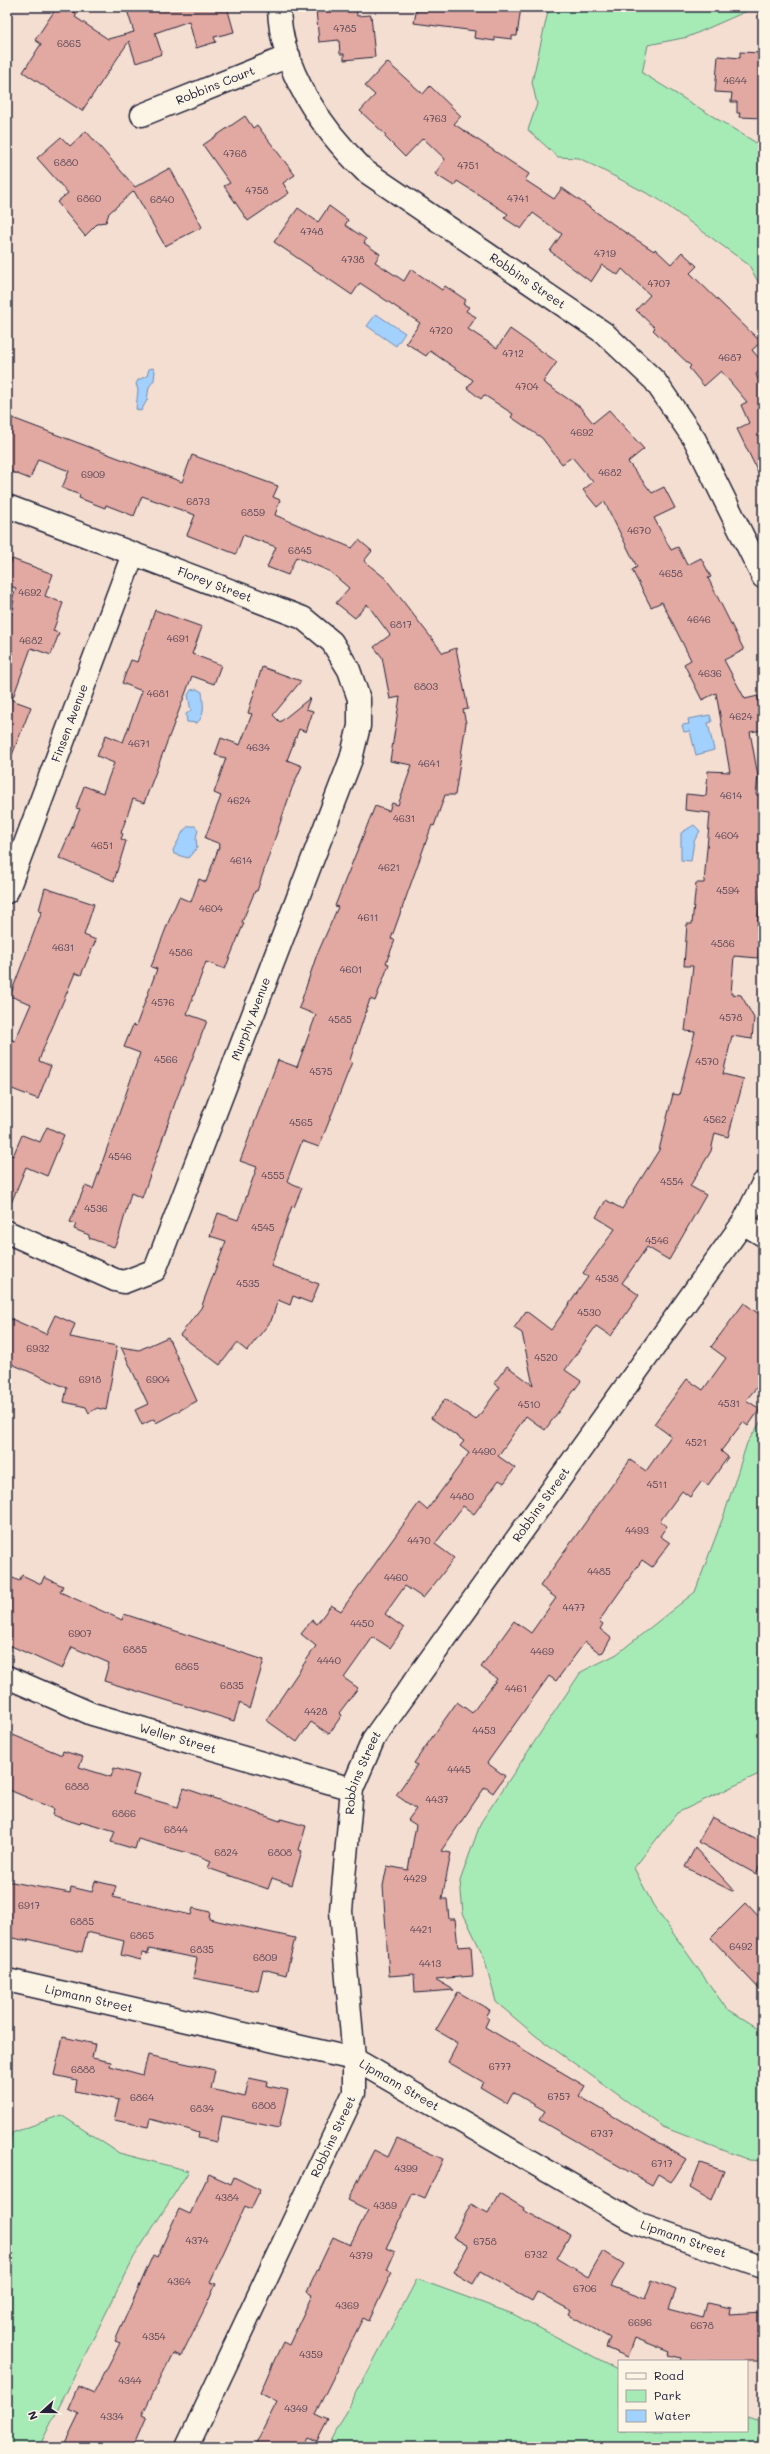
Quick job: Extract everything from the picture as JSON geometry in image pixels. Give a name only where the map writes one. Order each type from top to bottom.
[{"type":"street","name":"Robbins Street","points":[[279,7],[289,56],[302,91],[340,146],[365,171],[604,333],[655,381],[695,440],[763,577]]},
{"type":"street","name":"Robbins Court","points":[[142,115],[289,56]]},
{"type":"street","name":"Florey Street","points":[[7,506],[302,618],[332,642],[349,670],[359,699],[359,726]]},
{"type":"street","name":"Finsen Avenue","points":[[7,892],[133,554]]},
{"type":"street","name":"Murphy Avenue","points":[[7,1232],[114,1280],[124,1282],[155,1270],[351,759],[359,726]]},
{"type":"street","name":"Robbins Street","points":[[187,2447],[354,2093],[354,2060],[341,1911],[352,1789],[374,1738],[743,1223],[763,1183]]},
{"type":"street","points":[[743,1223],[763,1235]]},
{"type":"street","name":"Weller Street","points":[[7,1677],[92,1714],[352,1789]]},
{"type":"street","name":"Lipmann Street","points":[[7,1980],[354,2060],[637,2223],[763,2267]]},
{"type":"green space","points":[[549,7],[756,7],[688,37],[648,45],[642,73],[763,147],[763,291],[749,265],[658,199],[579,158],[558,157],[528,130],[537,104],[532,82]]},
{"type":"green space","points":[[763,1418],[763,1772],[677,1813],[634,1868],[653,1905],[726,2008],[763,2031],[763,2161],[749,2160],[663,2127],[536,2036],[496,2002],[484,1957],[463,1913],[460,1881],[481,1822],[581,1672],[617,1654],[695,1592],[725,1512],[747,1443]]},
{"type":"green space","points":[[61,2115],[119,2153],[189,2171],[134,2257],[39,2447],[7,2447],[7,2151],[12,2133]]},
{"type":"green space","points":[[417,2279],[513,2314],[618,2369],[618,2432],[748,2432],[748,2417],[763,2422],[763,2447],[328,2447]]},
{"type":"water","points":[[376,314],[405,333],[396,346],[367,326]]},
{"type":"water","points":[[153,368],[155,371],[154,380],[149,387],[147,400],[141,411],[136,409],[138,390],[136,384],[138,380],[147,376],[149,369]]},
{"type":"water","points":[[197,689],[202,692],[202,716],[197,723],[187,722],[186,714],[191,711],[188,695],[191,690]]},
{"type":"water","points":[[710,715],[712,722],[708,723],[714,750],[696,755],[690,731],[684,732],[682,725],[689,724],[688,719]]},
{"type":"water","points":[[694,825],[700,831],[694,841],[691,861],[681,860],[681,833]]},
{"type":"water","points":[[189,826],[195,826],[198,830],[196,838],[197,848],[188,858],[174,854],[173,850],[184,830]]},
{"type":"building","points":[[57,7],[67,7],[77,14],[75,17],[108,39],[134,32],[126,7],[227,7],[234,32],[214,37],[216,42],[196,48],[189,21],[155,33],[162,54],[136,63],[129,41],[82,111],[23,72],[41,44],[35,40]]},
{"type":"building","points":[[356,7],[357,16],[371,15],[375,57],[344,60],[344,54],[340,54],[339,40],[319,42],[316,10]]},
{"type":"building","points":[[417,7],[521,7],[517,36],[512,36],[512,39],[495,37],[495,41],[474,38],[475,31],[414,23]]},
{"type":"building","points":[[740,52],[763,53],[763,118],[739,117],[740,113],[737,113],[737,102],[731,102],[732,93],[715,92],[718,56],[740,58]]},
{"type":"building","points":[[387,62],[423,94],[430,86],[461,116],[454,124],[529,174],[525,180],[554,199],[562,188],[623,231],[654,251],[655,249],[671,264],[682,252],[697,266],[690,273],[761,342],[752,350],[763,363],[763,368],[756,374],[763,392],[763,482],[737,429],[749,423],[741,405],[747,402],[721,371],[704,386],[689,368],[691,366],[653,330],[655,328],[636,310],[650,295],[622,269],[618,275],[602,265],[591,282],[550,251],[562,234],[533,213],[521,229],[504,218],[508,214],[476,193],[457,181],[454,186],[435,174],[445,159],[423,138],[405,157],[385,137],[386,135],[360,111],[375,95],[365,86]]},
{"type":"building","points":[[245,116],[253,128],[257,125],[295,175],[283,183],[289,193],[248,221],[224,186],[230,183],[203,145]]},
{"type":"building","points":[[86,131],[135,187],[170,168],[202,227],[165,246],[134,191],[109,213],[106,222],[98,223],[85,236],[57,202],[68,193],[37,158],[61,137],[70,146]]},
{"type":"building","points":[[329,206],[348,220],[345,225],[366,239],[364,243],[380,254],[375,262],[404,281],[411,269],[442,290],[445,286],[466,300],[463,304],[469,307],[466,311],[476,317],[468,329],[497,348],[510,329],[557,362],[543,382],[580,407],[593,423],[609,410],[644,449],[628,462],[652,493],[664,487],[675,508],[654,518],[671,550],[678,547],[687,565],[701,558],[711,577],[708,578],[744,650],[724,660],[745,699],[758,696],[763,730],[750,732],[758,776],[756,795],[763,796],[763,872],[757,929],[760,929],[758,958],[734,956],[731,994],[741,995],[754,1018],[752,1039],[732,1036],[723,1074],[744,1079],[728,1137],[715,1133],[711,1151],[690,1186],[706,1195],[669,1260],[647,1247],[622,1283],[639,1295],[611,1336],[596,1326],[565,1370],[581,1381],[545,1430],[526,1416],[498,1456],[515,1468],[504,1483],[499,1480],[474,1514],[463,1506],[435,1544],[454,1558],[440,1577],[423,1598],[405,1586],[385,1614],[404,1628],[390,1648],[373,1637],[344,1678],[358,1688],[339,1713],[342,1715],[329,1734],[311,1722],[297,1742],[266,1720],[316,1646],[301,1634],[312,1620],[317,1624],[331,1605],[341,1611],[419,1503],[427,1510],[469,1453],[460,1446],[464,1441],[431,1418],[445,1399],[476,1420],[500,1387],[494,1383],[507,1366],[533,1385],[522,1333],[514,1328],[526,1311],[551,1330],[588,1277],[583,1273],[615,1229],[596,1217],[606,1200],[622,1209],[659,1150],[673,1094],[679,1095],[695,1032],[685,1031],[693,966],[684,966],[687,924],[692,924],[696,883],[704,883],[710,813],[685,810],[686,794],[706,796],[708,771],[730,772],[716,693],[702,700],[684,664],[691,660],[662,602],[651,607],[632,570],[637,567],[604,501],[597,507],[583,490],[593,482],[572,457],[562,464],[542,438],[511,417],[513,414],[484,395],[481,399],[467,388],[473,380],[430,351],[426,356],[406,343],[420,323],[360,283],[352,295],[274,242],[298,208],[318,222]]},
{"type":"building","points":[[7,416],[182,482],[192,455],[278,486],[273,497],[280,500],[275,515],[352,548],[359,540],[372,551],[364,561],[385,578],[443,653],[456,648],[468,709],[463,710],[466,723],[455,795],[445,795],[434,826],[432,825],[391,939],[395,940],[386,963],[389,964],[375,1001],[370,999],[350,1060],[352,1062],[319,1147],[302,1141],[287,1181],[302,1188],[294,1207],[292,1206],[271,1266],[319,1284],[311,1303],[293,1296],[290,1305],[278,1300],[271,1321],[247,1351],[237,1343],[220,1365],[180,1335],[201,1308],[226,1241],[210,1236],[218,1213],[238,1220],[257,1167],[240,1161],[278,1060],[297,1067],[316,1015],[299,1008],[316,957],[338,907],[335,906],[375,806],[389,811],[392,803],[398,805],[412,765],[390,761],[400,697],[390,699],[382,657],[374,647],[390,635],[367,604],[355,618],[336,603],[349,588],[329,571],[296,557],[288,575],[267,567],[276,547],[243,535],[236,554],[187,535],[195,515],[142,496],[134,516],[106,505],[105,508],[79,498],[80,495],[62,488],[69,471],[38,459],[30,479],[7,470]]},
{"type":"building","points":[[12,559],[53,574],[45,596],[63,603],[53,631],[59,633],[51,655],[31,648],[12,700],[31,707],[10,760],[7,759],[7,626],[14,607],[12,607],[14,601],[12,600],[16,588],[7,585],[7,573]]},
{"type":"building","points":[[155,610],[202,627],[192,654],[221,665],[214,684],[192,676],[144,803],[133,799],[121,833],[123,834],[121,839],[126,841],[114,881],[59,858],[80,809],[76,808],[84,786],[103,793],[114,763],[97,756],[106,735],[123,742],[142,691],[122,683],[131,660],[137,662]]},
{"type":"building","points":[[262,667],[301,681],[273,715],[280,722],[310,698],[306,709],[313,711],[306,732],[299,729],[287,760],[302,766],[292,788],[257,891],[255,891],[242,922],[244,923],[225,969],[206,962],[187,1014],[207,1021],[176,1100],[142,1198],[131,1193],[119,1236],[114,1247],[89,1238],[89,1235],[74,1229],[76,1224],[70,1222],[85,1186],[93,1189],[140,1053],[124,1047],[133,1025],[136,1026],[157,969],[151,967],[168,923],[179,897],[191,902],[199,879],[206,882],[220,844],[205,838],[221,796],[214,793],[226,758],[215,755],[221,738],[240,745],[252,714],[248,713]]},
{"type":"building","points":[[45,888],[94,904],[84,935],[96,940],[81,975],[75,973],[42,1052],[39,1061],[51,1066],[38,1099],[7,1087],[7,1038],[15,1041],[31,1004],[10,996],[42,911],[39,910]]},
{"type":"building","points":[[47,1127],[64,1135],[47,1176],[26,1167],[7,1213],[7,1153],[13,1156],[22,1135],[40,1142]]},
{"type":"building","points":[[744,1303],[763,1317],[763,1380],[746,1400],[760,1409],[748,1426],[743,1422],[721,1451],[728,1457],[708,1485],[702,1481],[690,1497],[682,1491],[660,1521],[667,1526],[660,1536],[670,1543],[652,1567],[642,1560],[599,1621],[603,1624],[600,1629],[611,1638],[603,1652],[600,1653],[585,1642],[556,1681],[549,1676],[487,1763],[505,1776],[493,1793],[485,1787],[441,1851],[451,1853],[442,1899],[447,1899],[449,1919],[455,1919],[458,1947],[471,1946],[473,1976],[435,1979],[454,1990],[415,1993],[414,1974],[389,1976],[383,1886],[387,1866],[408,1870],[416,1825],[408,1820],[416,1809],[396,1795],[417,1765],[414,1763],[457,1702],[472,1713],[497,1679],[481,1667],[514,1621],[531,1633],[556,1598],[540,1586],[630,1460],[646,1471],[671,1436],[654,1424],[687,1379],[703,1390],[726,1358],[711,1347]]},
{"type":"building","points":[[55,1315],[75,1324],[70,1337],[117,1346],[106,1410],[97,1408],[89,1413],[86,1407],[64,1402],[67,1388],[7,1362],[7,1317],[46,1334]]},
{"type":"building","points":[[168,1337],[197,1401],[156,1423],[154,1419],[142,1425],[135,1410],[148,1404],[121,1347],[139,1350]]},
{"type":"building","points":[[7,1575],[19,1581],[22,1575],[41,1584],[44,1577],[63,1586],[60,1592],[122,1620],[124,1614],[264,1660],[249,1709],[240,1702],[234,1721],[104,1681],[109,1663],[72,1647],[62,1669],[7,1644]]},
{"type":"building","points":[[13,1735],[62,1755],[63,1751],[83,1757],[79,1767],[111,1777],[114,1768],[139,1775],[133,1794],[178,1807],[184,1788],[280,1821],[281,1819],[306,1826],[299,1850],[302,1851],[292,1885],[272,1878],[268,1889],[208,1868],[211,1861],[199,1856],[138,1839],[135,1849],[111,1842],[115,1831],[81,1821],[80,1824],[52,1815],[54,1809],[7,1789],[7,1750]]},
{"type":"building","points":[[712,1817],[763,1843],[763,1867],[759,1867],[756,1874],[698,1842]]},
{"type":"building","points":[[695,1848],[734,1890],[732,1891],[685,1867]]},
{"type":"building","points":[[7,1881],[70,1893],[71,1887],[92,1892],[95,1881],[116,1886],[113,1897],[191,1915],[193,1908],[210,1912],[209,1919],[295,1938],[286,1975],[263,1969],[258,1991],[193,1978],[197,1958],[149,1949],[148,1954],[142,1953],[141,1960],[121,1955],[124,1941],[87,1932],[82,1952],[28,1939],[28,1941],[7,1937]]},
{"type":"building","points":[[746,1903],[763,1921],[763,1993],[711,1938]]},
{"type":"building","points":[[458,1992],[490,2010],[486,2017],[489,2018],[485,2027],[585,2086],[579,2096],[686,2159],[671,2182],[658,2174],[652,2185],[539,2120],[545,2111],[513,2092],[507,2103],[480,2087],[483,2082],[448,2062],[458,2043],[436,2030]]},
{"type":"building","points":[[63,2037],[95,2044],[92,2058],[111,2062],[110,2066],[143,2075],[148,2055],[215,2070],[211,2089],[245,2097],[249,2078],[268,2082],[267,2086],[288,2090],[279,2128],[222,2116],[217,2142],[198,2138],[199,2133],[150,2119],[148,2127],[114,2120],[119,2100],[75,2091],[77,2080],[54,2075]]},
{"type":"building","points":[[397,2138],[443,2159],[425,2198],[413,2193],[386,2248],[395,2252],[387,2270],[392,2272],[369,2321],[363,2318],[315,2414],[328,2420],[317,2441],[308,2437],[303,2447],[254,2447],[277,2402],[260,2393],[283,2342],[289,2345],[312,2295],[307,2292],[333,2237],[350,2245],[368,2210],[348,2200],[374,2150],[388,2157]]},
{"type":"building","points":[[700,2163],[724,2171],[712,2201],[690,2188]]},
{"type":"building","points":[[209,2174],[231,2184],[234,2177],[260,2190],[251,2209],[245,2206],[210,2282],[216,2284],[206,2306],[181,2356],[173,2353],[142,2415],[146,2417],[133,2447],[63,2447],[79,2414],[68,2409],[78,2386],[94,2393],[120,2343],[115,2341],[153,2255],[157,2257],[179,2209],[190,2214]]},
{"type":"building","points":[[499,2193],[524,2208],[523,2210],[570,2235],[557,2258],[588,2277],[603,2251],[624,2264],[611,2286],[645,2299],[652,2280],[676,2290],[669,2309],[703,2318],[707,2303],[730,2308],[729,2314],[763,2312],[763,2361],[680,2360],[681,2358],[669,2355],[670,2352],[635,2338],[628,2357],[606,2348],[610,2338],[568,2314],[570,2310],[537,2292],[532,2301],[480,2272],[473,2284],[453,2272],[468,2246],[453,2237],[471,2204],[488,2213]]}]
